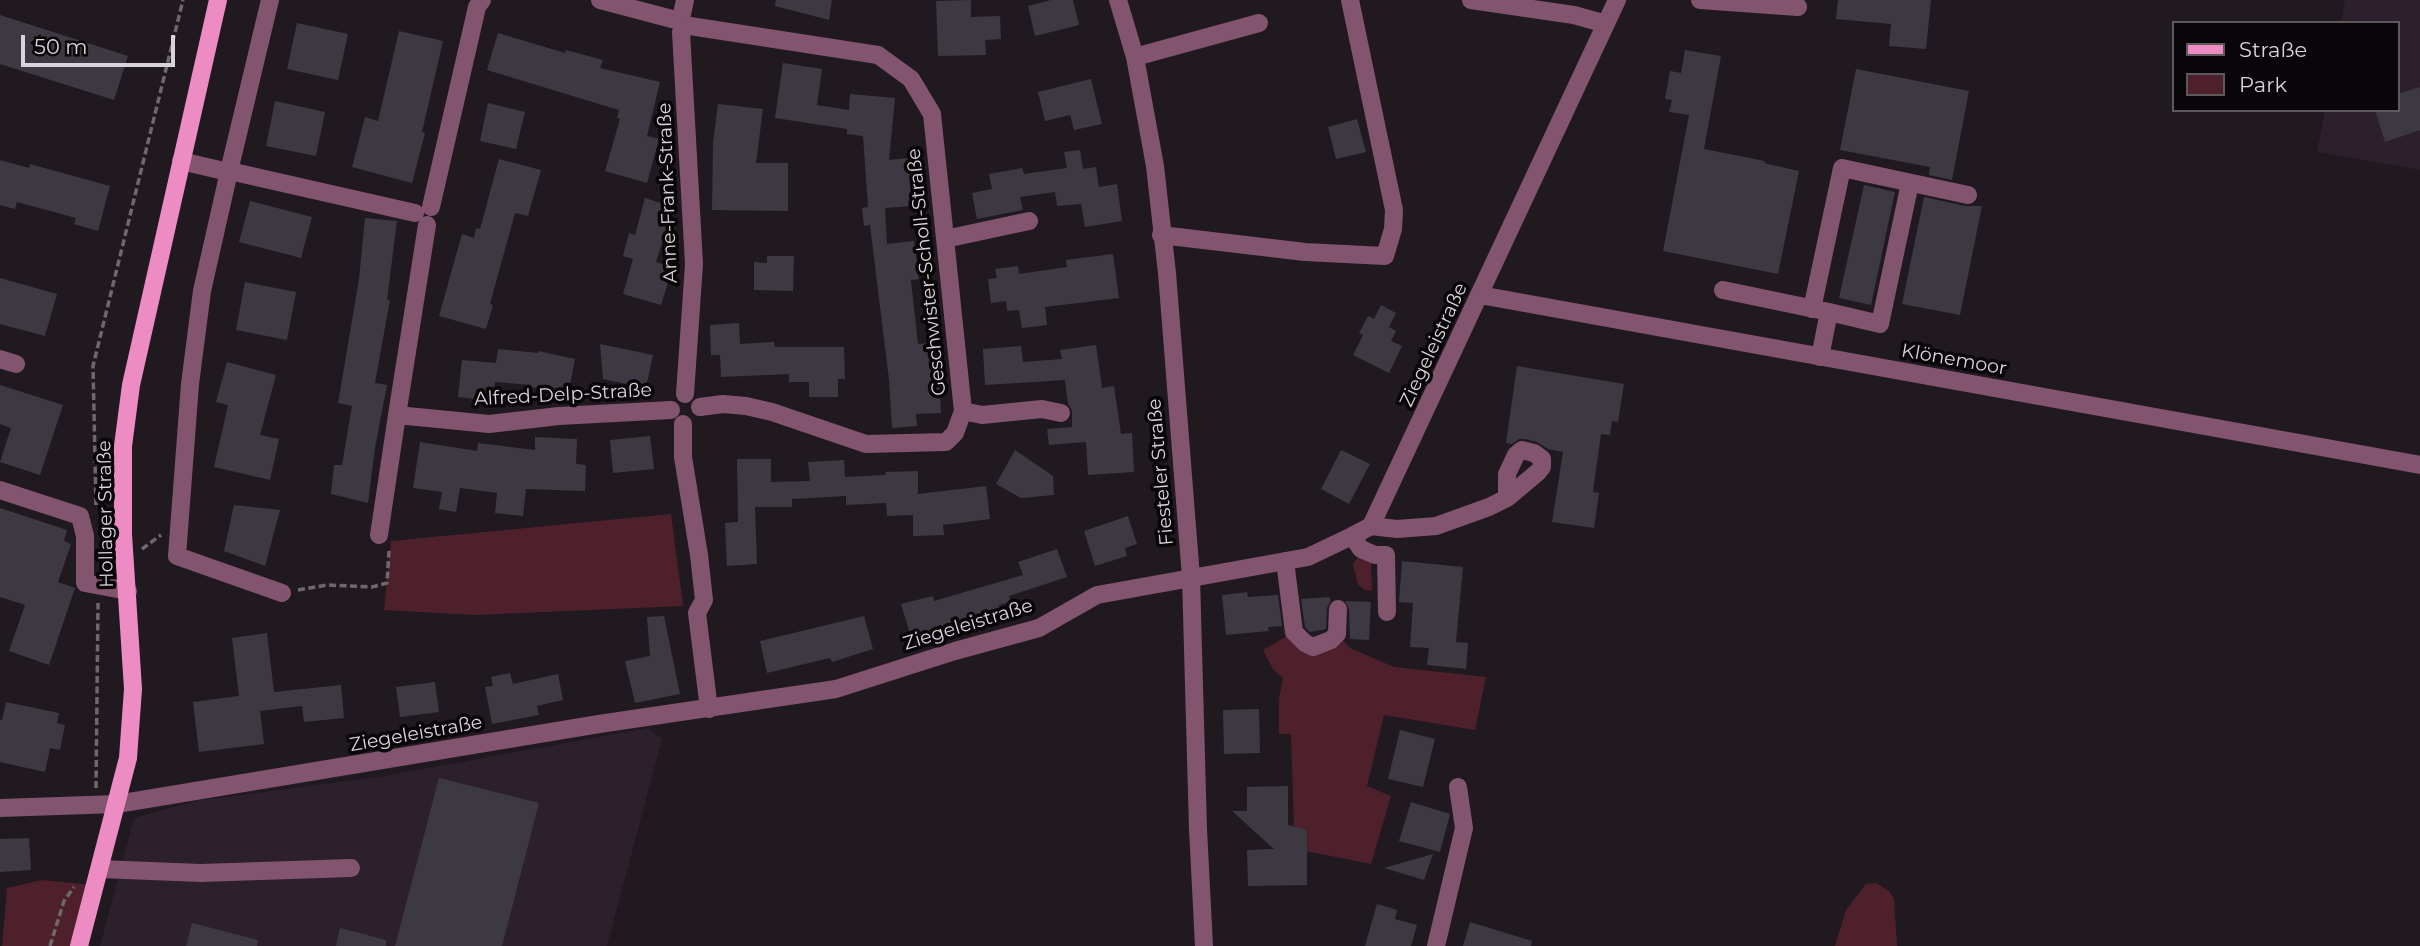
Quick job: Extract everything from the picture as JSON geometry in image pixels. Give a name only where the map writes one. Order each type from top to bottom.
[{"type":"main road","name":"Hollager Straße","points":[[79,946],[128,758],[133,689],[123,496],[124,434],[131,385],[218,0]]},
{"type":"street","points":[[270,0],[202,291],[190,384],[177,556],[282,593]]},
{"type":"street","points":[[379,535],[425,215],[477,8],[482,0]]},
{"type":"street","points":[[600,0],[682,18]]},
{"type":"street","name":"Fiesteler Straße","points":[[1118,0],[1135,57],[1156,166],[1167,273],[1191,577],[1204,946]]},
{"type":"street","points":[[1161,235],[1305,252],[1385,256],[1393,229],[1394,210],[1350,0]]},
{"type":"street","points":[[1471,0],[1574,15],[1606,24]]},
{"type":"street","name":"Ziegeleistraße","points":[[0,808],[117,804],[599,724],[836,689],[955,651],[1039,628],[1097,594],[1308,557],[1352,536],[1371,526],[1617,0]]},
{"type":"street","points":[[1700,0],[1798,7]]},
{"type":"street","name":"Geschwister-Scholl-Straße","points":[[682,18],[878,55],[911,79],[932,114],[963,411],[955,433],[946,442],[866,444],[772,412],[746,406],[723,404],[701,407]]},
{"type":"street","name":"Anne-Frank-Straße","points":[[682,18],[694,264],[685,394]]},
{"type":"street","points":[[1135,57],[1259,23]]},
{"type":"street","points":[[181,161],[425,215]]},
{"type":"street","points":[[1820,357],[1821,311],[1842,169],[1968,195]]},
{"type":"street","points":[[1723,290],[1880,324],[1910,183]]},
{"type":"street","points":[[945,239],[1029,221]]},
{"type":"street","name":"Klönemoor","points":[[1480,295],[2420,465]]},
{"type":"street","points":[[685,394],[693,396],[701,407],[696,419],[683,424],[673,417],[671,410],[673,401],[685,394]]},
{"type":"street","points":[[963,411],[982,415],[1042,409],[1060,413]]},
{"type":"street","name":"Alfred-Delp-Straße","points":[[397,415],[489,424],[559,416],[671,410]]},
{"type":"street","points":[[683,424],[683,457],[704,600],[696,613],[709,709]]},
{"type":"street","points":[[0,491],[80,516],[85,536],[85,583],[128,591]]},
{"type":"street","points":[[1371,526],[1406,529],[1436,526],[1507,498]]},
{"type":"street","points":[[1352,536],[1361,549],[1375,555],[1386,555],[1387,612]]},
{"type":"street","points":[[1285,561],[1294,632],[1305,643],[1313,647],[1338,634],[1338,609]]},
{"type":"street","points":[[1436,946],[1464,828],[1458,787]]},
{"type":"street","points":[[100,869],[201,873],[351,868]]},
{"type":"path","points":[[125,554],[140,551],[179,521]]},
{"type":"path","points":[[282,593],[327,585],[372,587],[387,583],[389,550],[379,535]]},
{"type":"shaded area","points":[[2345,0],[2420,0],[2420,170],[2317,152],[2325,112],[2399,112],[2399,21],[2341,21]]},
{"type":"shaded area","points":[[648,728],[662,739],[607,946],[100,946],[134,818],[196,801],[384,776]]},
{"type":"green space","points":[[671,514],[683,606],[475,615],[384,610],[391,541]]},
{"type":"green space","points":[[1359,556],[1371,561],[1372,591],[1358,585],[1353,564]]},
{"type":"green space","points":[[1294,632],[1305,643],[1337,634],[1350,648],[1394,667],[1486,677],[1475,730],[1384,715],[1367,786],[1391,796],[1371,864],[1291,848],[1294,828],[1291,734],[1279,734],[1279,699],[1283,678],[1273,669],[1263,650]]},
{"type":"green space","points":[[42,880],[95,885],[79,946],[2,946],[7,888]]},
{"type":"green space","points":[[1876,883],[1889,891],[1894,899],[1897,946],[1835,946],[1846,910],[1866,884]]},
{"type":"building","points":[[776,0],[832,0],[829,20],[775,6]]},
{"type":"building","points":[[971,0],[971,17],[1000,16],[1001,39],[985,40],[986,55],[938,56],[936,1]]},
{"type":"building","points":[[1051,0],[1073,0],[1079,25],[1035,36],[1028,6]]},
{"type":"building","points":[[1838,0],[1931,0],[1926,49],[1889,46],[1891,24],[1836,19]]},
{"type":"building","points":[[0,15],[128,56],[114,100],[0,64]]},
{"type":"building","points":[[297,23],[348,34],[338,80],[287,69]]},
{"type":"building","points":[[399,31],[443,41],[412,183],[352,167],[365,117],[378,121]]},
{"type":"building","points":[[498,33],[565,53],[566,50],[603,60],[600,68],[660,82],[647,136],[659,139],[647,183],[605,171],[620,119],[617,118],[619,110],[487,70]]},
{"type":"building","points":[[1685,50],[1721,56],[1704,149],[1799,171],[1778,274],[1663,251],[1689,115],[1669,112],[1672,100],[1665,99],[1670,71],[1681,73]]},
{"type":"building","points":[[783,63],[822,69],[817,105],[849,110],[850,94],[895,98],[889,160],[909,158],[913,206],[885,208],[887,244],[914,241],[919,279],[911,280],[918,344],[938,342],[940,359],[941,413],[916,414],[917,426],[892,428],[889,380],[870,225],[864,226],[862,208],[868,207],[863,136],[847,134],[847,129],[775,118]]},
{"type":"building","points":[[1856,69],[1969,91],[1952,180],[1929,175],[1930,167],[1840,150]]},
{"type":"building","points":[[1091,79],[1102,124],[1074,130],[1070,115],[1045,121],[1038,92]]},
{"type":"building","points":[[2420,87],[2420,130],[2385,142],[2376,112],[2399,112],[2399,93]]},
{"type":"building","points":[[275,101],[325,112],[316,156],[266,146]]},
{"type":"building","points":[[488,103],[525,112],[516,149],[480,141]]},
{"type":"building","points":[[718,104],[763,109],[756,163],[788,163],[788,211],[712,210],[713,143]]},
{"type":"building","points":[[1357,119],[1366,152],[1336,159],[1328,127]]},
{"type":"building","points":[[1080,150],[1083,169],[1096,167],[1099,187],[1117,184],[1122,221],[1085,227],[1081,204],[1057,206],[1055,192],[1020,197],[1023,210],[977,219],[972,193],[992,189],[989,174],[1022,168],[1024,174],[1067,168],[1064,152]]},
{"type":"building","points":[[499,159],[541,170],[528,216],[515,213],[490,304],[493,305],[486,329],[439,316],[462,234],[474,238],[476,228],[480,229]]},
{"type":"building","points":[[0,160],[29,168],[30,164],[110,186],[98,231],[74,224],[76,218],[17,202],[15,209],[0,205]]},
{"type":"building","points":[[1864,185],[1895,192],[1871,305],[1839,298]]},
{"type":"building","points":[[1924,197],[1966,206],[1982,206],[1960,315],[1902,304]]},
{"type":"building","points":[[645,198],[673,207],[656,262],[673,267],[661,305],[623,294],[633,259],[623,256],[629,233],[635,235]]},
{"type":"building","points":[[250,201],[312,217],[301,258],[239,242]]},
{"type":"building","points":[[365,218],[397,221],[387,300],[390,300],[375,383],[387,385],[368,503],[331,494],[334,465],[342,465],[352,406],[338,403],[359,279]]},
{"type":"building","points":[[1113,254],[1119,298],[1045,307],[1047,325],[1022,328],[1019,310],[1007,311],[1006,301],[991,303],[988,279],[997,278],[995,269],[1018,266],[1019,274],[1067,267],[1066,260]]},
{"type":"building","points":[[767,256],[794,256],[793,291],[754,290],[754,262],[767,263]]},
{"type":"building","points":[[0,278],[57,294],[45,336],[0,324]]},
{"type":"building","points":[[245,282],[296,292],[287,340],[236,330]]},
{"type":"building","points":[[1381,305],[1396,313],[1389,327],[1396,331],[1391,341],[1402,346],[1389,373],[1353,355],[1363,335],[1359,333],[1368,316],[1374,319]]},
{"type":"building","points":[[739,323],[740,344],[774,342],[775,347],[844,347],[845,379],[838,379],[838,397],[809,397],[809,382],[789,382],[789,374],[721,377],[720,355],[711,355],[710,325]]},
{"type":"building","points":[[600,344],[653,355],[646,388],[603,379]]},
{"type":"building","points":[[1096,345],[1102,388],[1114,386],[1121,434],[1132,433],[1134,472],[1088,475],[1086,442],[1049,445],[1047,429],[1072,427],[1072,410],[1068,404],[1065,380],[985,385],[983,349],[1021,346],[1023,362],[1062,359],[1060,350]]},
{"type":"building","points":[[498,349],[538,351],[575,359],[568,395],[531,385],[495,382],[493,401],[458,397],[462,360],[496,363]]},
{"type":"building","points":[[227,362],[276,375],[260,435],[279,439],[270,480],[214,467],[228,405],[216,402]]},
{"type":"building","points":[[1517,366],[1624,384],[1618,422],[1612,421],[1610,435],[1601,434],[1593,492],[1599,493],[1594,528],[1552,522],[1563,452],[1525,439],[1519,439],[1512,444],[1506,443]]},
{"type":"building","points":[[0,385],[63,405],[40,475],[0,462],[11,428],[0,424]]},
{"type":"building","points":[[650,436],[654,469],[613,473],[610,440]]},
{"type":"building","points":[[535,437],[577,439],[576,464],[586,465],[585,491],[526,489],[523,516],[495,513],[497,493],[460,488],[456,512],[439,509],[442,492],[413,488],[420,442],[477,451],[478,443],[535,450]]},
{"type":"building","points":[[1015,450],[1053,476],[1054,495],[1021,498],[996,484]]},
{"type":"building","points":[[1341,450],[1370,464],[1349,504],[1321,489]]},
{"type":"building","points":[[737,459],[771,459],[771,482],[810,481],[808,462],[844,460],[845,477],[918,471],[918,494],[986,486],[990,519],[943,525],[944,535],[913,536],[913,515],[887,516],[886,503],[846,505],[846,496],[792,499],[792,507],[755,507],[757,564],[727,566],[725,523],[738,522]]},
{"type":"building","points":[[234,505],[280,510],[265,566],[224,551]]},
{"type":"building","points":[[0,508],[67,530],[64,541],[71,544],[58,582],[75,588],[49,665],[9,651],[25,605],[0,597]]},
{"type":"building","points":[[1128,516],[1137,544],[1125,548],[1127,556],[1095,566],[1084,531]]},
{"type":"building","points":[[1057,549],[1067,577],[1009,596],[1011,602],[999,605],[1002,614],[912,640],[901,604],[933,596],[934,601],[1023,575],[1018,562]]},
{"type":"building","points":[[1402,561],[1463,567],[1456,642],[1468,643],[1466,669],[1427,665],[1429,648],[1410,647],[1413,603],[1399,602]]},
{"type":"building","points":[[1247,592],[1248,597],[1278,595],[1282,626],[1268,627],[1269,631],[1226,635],[1222,595]]},
{"type":"building","points":[[1329,597],[1331,600],[1327,608],[1326,629],[1310,632],[1305,627],[1301,599]]},
{"type":"building","points":[[1345,601],[1371,602],[1369,640],[1350,639],[1349,609]]},
{"type":"building","points":[[664,616],[680,694],[635,703],[625,661],[650,656],[647,617]]},
{"type":"building","points":[[864,616],[873,649],[832,662],[830,658],[767,673],[760,641]]},
{"type":"building","points":[[267,633],[274,692],[341,685],[344,718],[304,722],[302,706],[260,711],[264,744],[199,752],[193,702],[239,696],[232,638]]},
{"type":"building","points":[[510,673],[513,684],[558,674],[563,700],[537,706],[539,715],[492,724],[485,687],[493,686],[491,677]]},
{"type":"building","points":[[435,682],[439,712],[400,717],[396,687]]},
{"type":"building","points":[[6,702],[59,713],[57,723],[65,725],[60,750],[50,748],[45,772],[0,762],[0,720]]},
{"type":"building","points":[[1259,709],[1260,753],[1224,754],[1223,710]]},
{"type":"building","points":[[1400,730],[1435,739],[1423,787],[1388,779]]},
{"type":"building","points":[[439,778],[539,803],[502,946],[395,946]]},
{"type":"building","points":[[1288,786],[1288,825],[1307,830],[1307,885],[1248,886],[1247,850],[1274,849],[1232,811],[1247,811],[1247,787]]},
{"type":"building","points":[[1411,802],[1450,814],[1440,852],[1399,841]]},
{"type":"building","points":[[29,838],[31,870],[0,872],[0,839]]},
{"type":"building","points":[[1433,854],[1424,880],[1384,868]]},
{"type":"building","points":[[1377,904],[1397,910],[1395,919],[1417,925],[1411,946],[1365,946]]},
{"type":"building","points":[[1470,922],[1532,941],[1531,946],[1463,946]]},
{"type":"building","points":[[192,923],[258,940],[257,946],[186,946]]},
{"type":"building","points":[[340,928],[386,940],[386,946],[336,946]]}]
